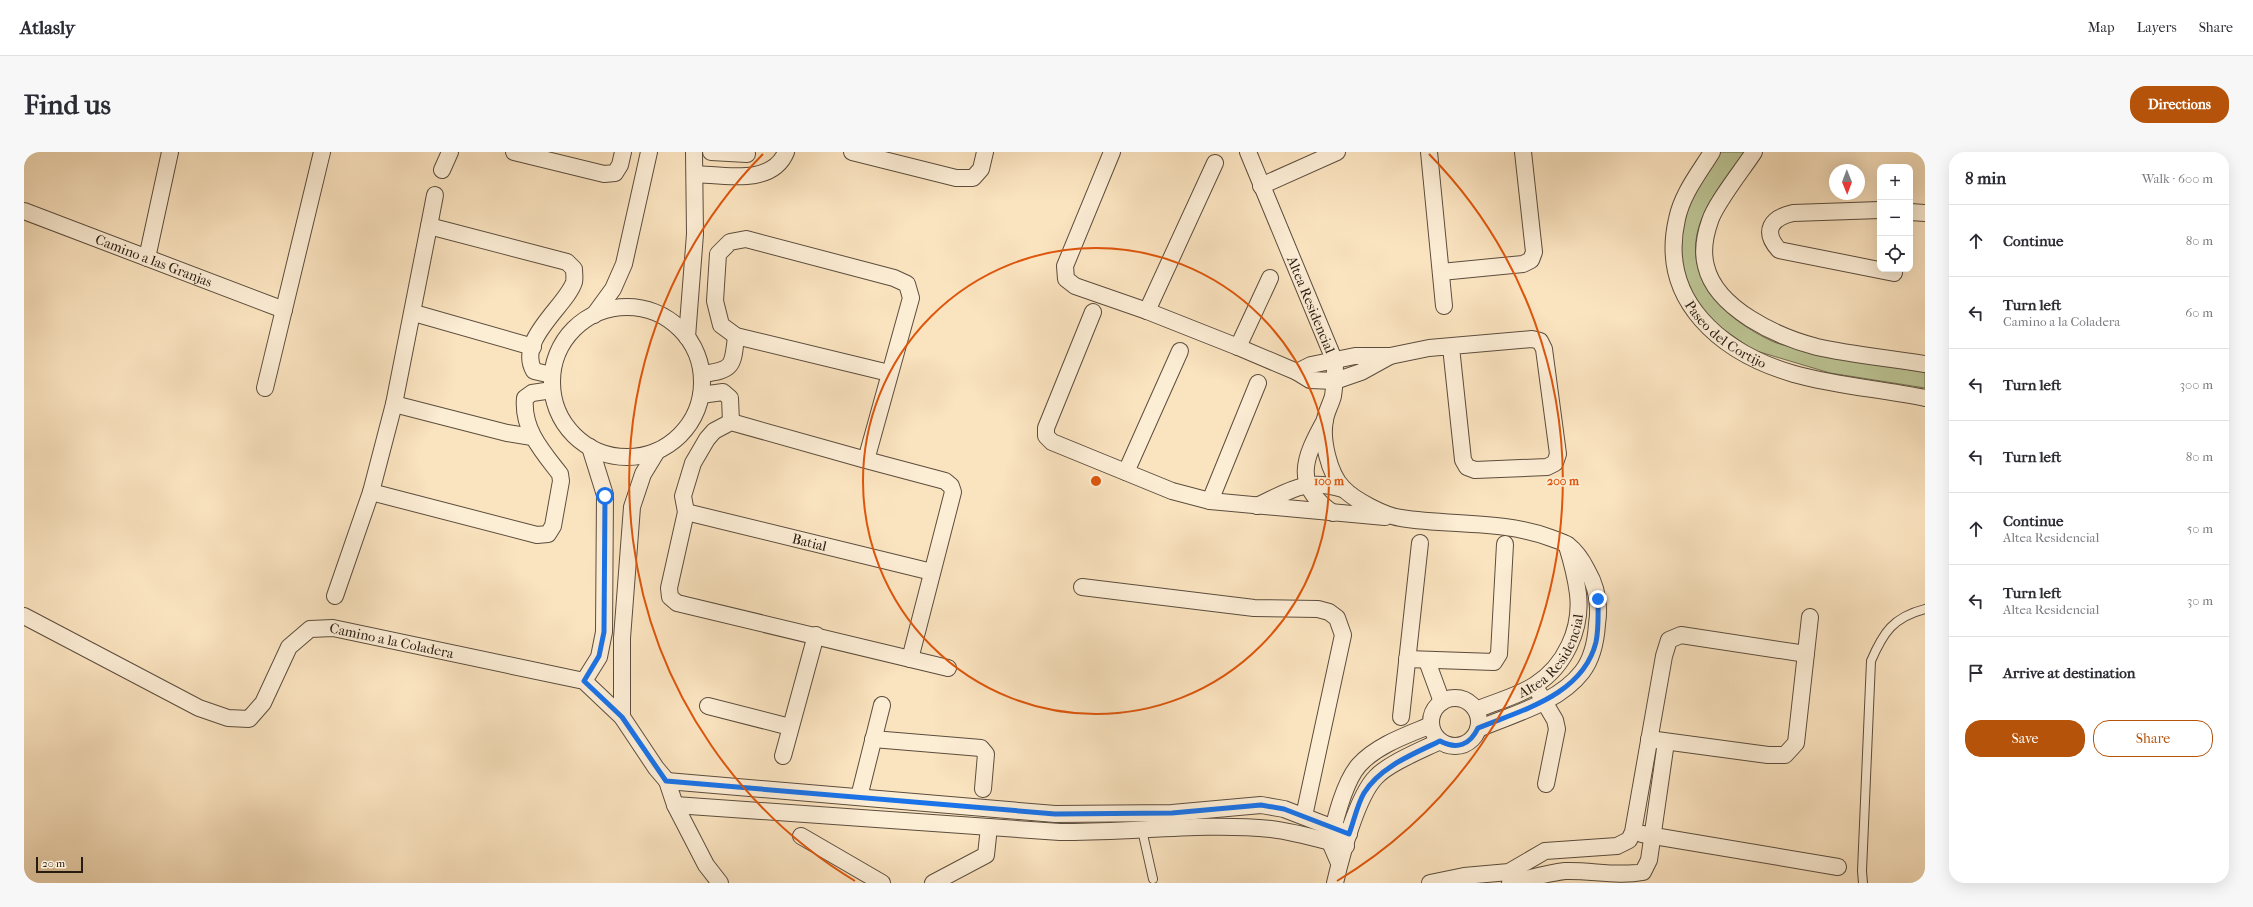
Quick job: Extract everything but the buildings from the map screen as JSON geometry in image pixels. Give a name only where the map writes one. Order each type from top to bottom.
[{"type":"street","points":[[147,258],[170,152]]},
{"type":"street","points":[[265,388],[322,152]]},
{"type":"street","points":[[442,170],[450,152]]},
{"type":"street","points":[[514,152],[604,174],[614,173],[620,165],[623,152]]},
{"type":"street","points":[[594,315],[613,289],[624,264],[649,152]]},
{"type":"street","points":[[686,337],[695,234],[694,152]]},
{"type":"street","points":[[711,152],[747,153],[745,176]]},
{"type":"street","points":[[695,174],[745,176],[766,172],[776,167],[786,152]]},
{"type":"street","points":[[852,152],[956,178],[973,178],[981,169],[985,152]]},
{"type":"street","points":[[1112,152],[1065,266],[1066,279],[1075,286],[1148,311],[1296,372],[1310,380],[1335,381],[1361,372],[1390,356]]},
{"type":"street","name":"Altea Residencial","points":[[1248,152],[1335,362],[1335,381],[1325,420],[1328,461],[1333,476],[1343,488],[1370,506],[1400,518],[1480,524],[1535,532],[1567,545],[1579,555],[1591,577],[1598,599],[1596,642],[1583,671],[1563,690],[1544,702],[1478,728]]},
{"type":"street","points":[[1261,186],[1337,152]]},
{"type":"street","points":[[1429,152],[1444,306]]},
{"type":"street","points":[[1441,272],[1523,264],[1531,260],[1534,252],[1523,152]]},
{"type":"street","name":"Paseo del Cortijo","points":[[1712,152],[1682,204],[1677,218],[1673,248],[1673,264],[1677,282],[1700,319],[1722,338],[1754,358],[1793,373],[1834,384],[1925,398]]},
{"type":"street","name":"Paseo del Cortijo","points":[[1754,152],[1710,220],[1704,246],[1706,266],[1715,288],[1738,311],[1777,333],[1816,346],[1925,364]]},
{"type":"street","points":[[1148,311],[1215,163]]},
{"type":"street","points":[[335,596],[371,492],[394,404],[414,312],[435,195]]},
{"type":"street","points":[[1877,210],[1793,213],[1780,216],[1773,223],[1770,233],[1773,243],[1779,250],[1894,273]]},
{"type":"street","name":"Camino a las Granjas","points":[[24,211],[284,310]]},
{"type":"street","points":[[1913,212],[1925,213]]},
{"type":"street","points":[[429,226],[567,262],[574,269],[574,282],[542,325],[533,347],[530,364],[534,371],[552,383]]},
{"type":"street","points":[[866,460],[911,298],[907,284],[894,278],[746,239],[730,242],[718,254],[715,301],[721,325],[736,336],[889,373]]},
{"type":"street","points":[[1238,348],[1270,278]]},
{"type":"street","points":[[614,309],[641,309],[666,319],[686,337],[699,361],[702,374],[701,395],[695,414],[688,426],[669,444],[657,451],[637,456],[617,456],[590,447],[568,429],[561,417],[552,383],[560,348],[577,326],[594,315],[614,309]]},
{"type":"street","points":[[414,312],[533,347]]},
{"type":"street","points":[[1092,312],[1046,428],[1046,436],[1052,442],[1172,491],[1210,501],[1333,514],[1400,518]]},
{"type":"street","points":[[702,374],[722,371],[731,365],[734,359],[736,336]]},
{"type":"street","points":[[1296,372],[1311,365],[1335,362],[1355,356],[1390,356],[1429,348],[1532,339],[1540,341],[1544,349],[1558,454],[1555,463],[1547,467],[1475,470],[1467,467],[1463,460],[1451,347]]},
{"type":"street","points":[[1126,472],[1180,351]]},
{"type":"street","points":[[1210,501],[1258,382]]},
{"type":"street","points":[[371,492],[537,535],[548,534],[553,526],[561,481],[560,474],[532,436],[524,409],[526,398],[532,393],[552,383]]},
{"type":"street","points":[[701,395],[723,392],[730,398],[731,422]]},
{"type":"street","points":[[394,404],[507,433],[532,436]]},
{"type":"street","points":[[1325,420],[1309,448],[1305,464],[1307,484],[1315,498],[1333,514]]},
{"type":"street","points":[[910,659],[953,492],[951,486],[945,481],[731,422],[714,431],[707,439],[693,463],[683,496],[686,512],[670,588],[670,597],[677,603],[816,635],[910,659],[948,668]]},
{"type":"street","points":[[590,447],[605,496],[604,632],[599,656],[584,681],[622,717],[666,781],[675,804],[706,865],[720,883]]},
{"type":"street","points":[[622,717],[622,638],[632,507],[643,474],[657,451]]},
{"type":"street","points":[[1257,506],[1307,484],[1325,483],[1343,488]]},
{"type":"street","name":"Batial","points":[[686,512],[932,572]]},
{"type":"street","points":[[1401,717],[1420,543]]},
{"type":"street","points":[[1407,659],[1427,661],[1494,662],[1499,654],[1505,544]]},
{"type":"street","name":"Altea Residencial","points":[[1476,710],[1534,686],[1551,674],[1562,659],[1577,622],[1578,594],[1567,545]]},
{"type":"street","points":[[1082,587],[1254,608],[1318,609],[1329,612],[1337,618],[1343,635],[1304,816]]},
{"type":"street","name":"Camino a la Coladera","points":[[24,616],[199,708],[228,718],[249,719],[263,703],[289,648],[310,629],[333,628],[584,681]]},
{"type":"street","points":[[1650,739],[1768,756],[1785,755],[1796,743],[1810,616]]},
{"type":"street","points":[[783,756],[816,635]]},
{"type":"street","points":[[1430,883],[1454,877],[1509,872],[1545,851],[1617,846],[1629,840],[1633,832],[1664,656],[1669,640],[1681,635],[1806,654]]},
{"type":"street","points":[[1427,661],[1442,702]]},
{"type":"street","points":[[1534,686],[1555,720],[1557,729],[1546,784]]},
{"type":"street","points":[[1451,699],[1461,699],[1470,703],[1476,710],[1479,719],[1478,728],[1474,737],[1467,743],[1458,746],[1448,745],[1440,741],[1431,725],[1432,716],[1436,708],[1442,702],[1451,699]]},
{"type":"street","points":[[843,815],[852,797],[873,739],[882,705]]},
{"type":"street","points":[[708,706],[790,727]]},
{"type":"street","points":[[1339,863],[1332,835],[1348,784],[1359,764],[1400,738],[1431,725]]},
{"type":"street","points":[[873,739],[981,748],[985,750],[986,754],[983,789]]},
{"type":"street","points":[[1335,883],[1339,863],[1364,794],[1376,777],[1409,756],[1440,741]]},
{"type":"street","points":[[1510,883],[1563,872],[1585,871],[1628,875],[1643,872],[1649,860],[1651,836],[1666,742]]},
{"type":"street","points":[[666,781],[1055,814],[1173,821],[1213,827],[1272,829],[1332,835],[1348,840]]},
{"type":"street","points":[[675,804],[843,815],[1060,832],[1142,830],[1173,821],[1261,805],[1284,809],[1304,816],[1332,835]]},
{"type":"street","points":[[933,883],[986,855],[989,827]]},
{"type":"street","points":[[1633,832],[1838,867]]},
{"type":"street","points":[[801,836],[882,883]]},
{"type":"lane","points":[[1863,883],[1862,871],[1871,662],[1880,638],[1892,624],[1925,609]]},
{"type":"lane","points":[[1142,830],[1152,879]]},
{"type":"green space","points":[[1718,152],[1744,152],[1710,201],[1702,218],[1696,239],[1696,259],[1701,277],[1711,294],[1723,308],[1739,322],[1774,342],[1850,360],[1925,372],[1925,388],[1830,373],[1753,350],[1706,317],[1685,281],[1678,251],[1683,216]]},
{"type":"route","points":[[605,496],[604,632],[599,656],[584,681],[622,717],[666,781],[1055,814],[1172,813],[1261,805],[1284,809],[1349,834],[1364,794],[1376,777],[1409,756],[1440,741],[1448,745],[1458,746],[1467,743],[1474,737],[1478,728],[1544,702],[1563,690],[1583,671],[1596,642],[1598,599]]}]
